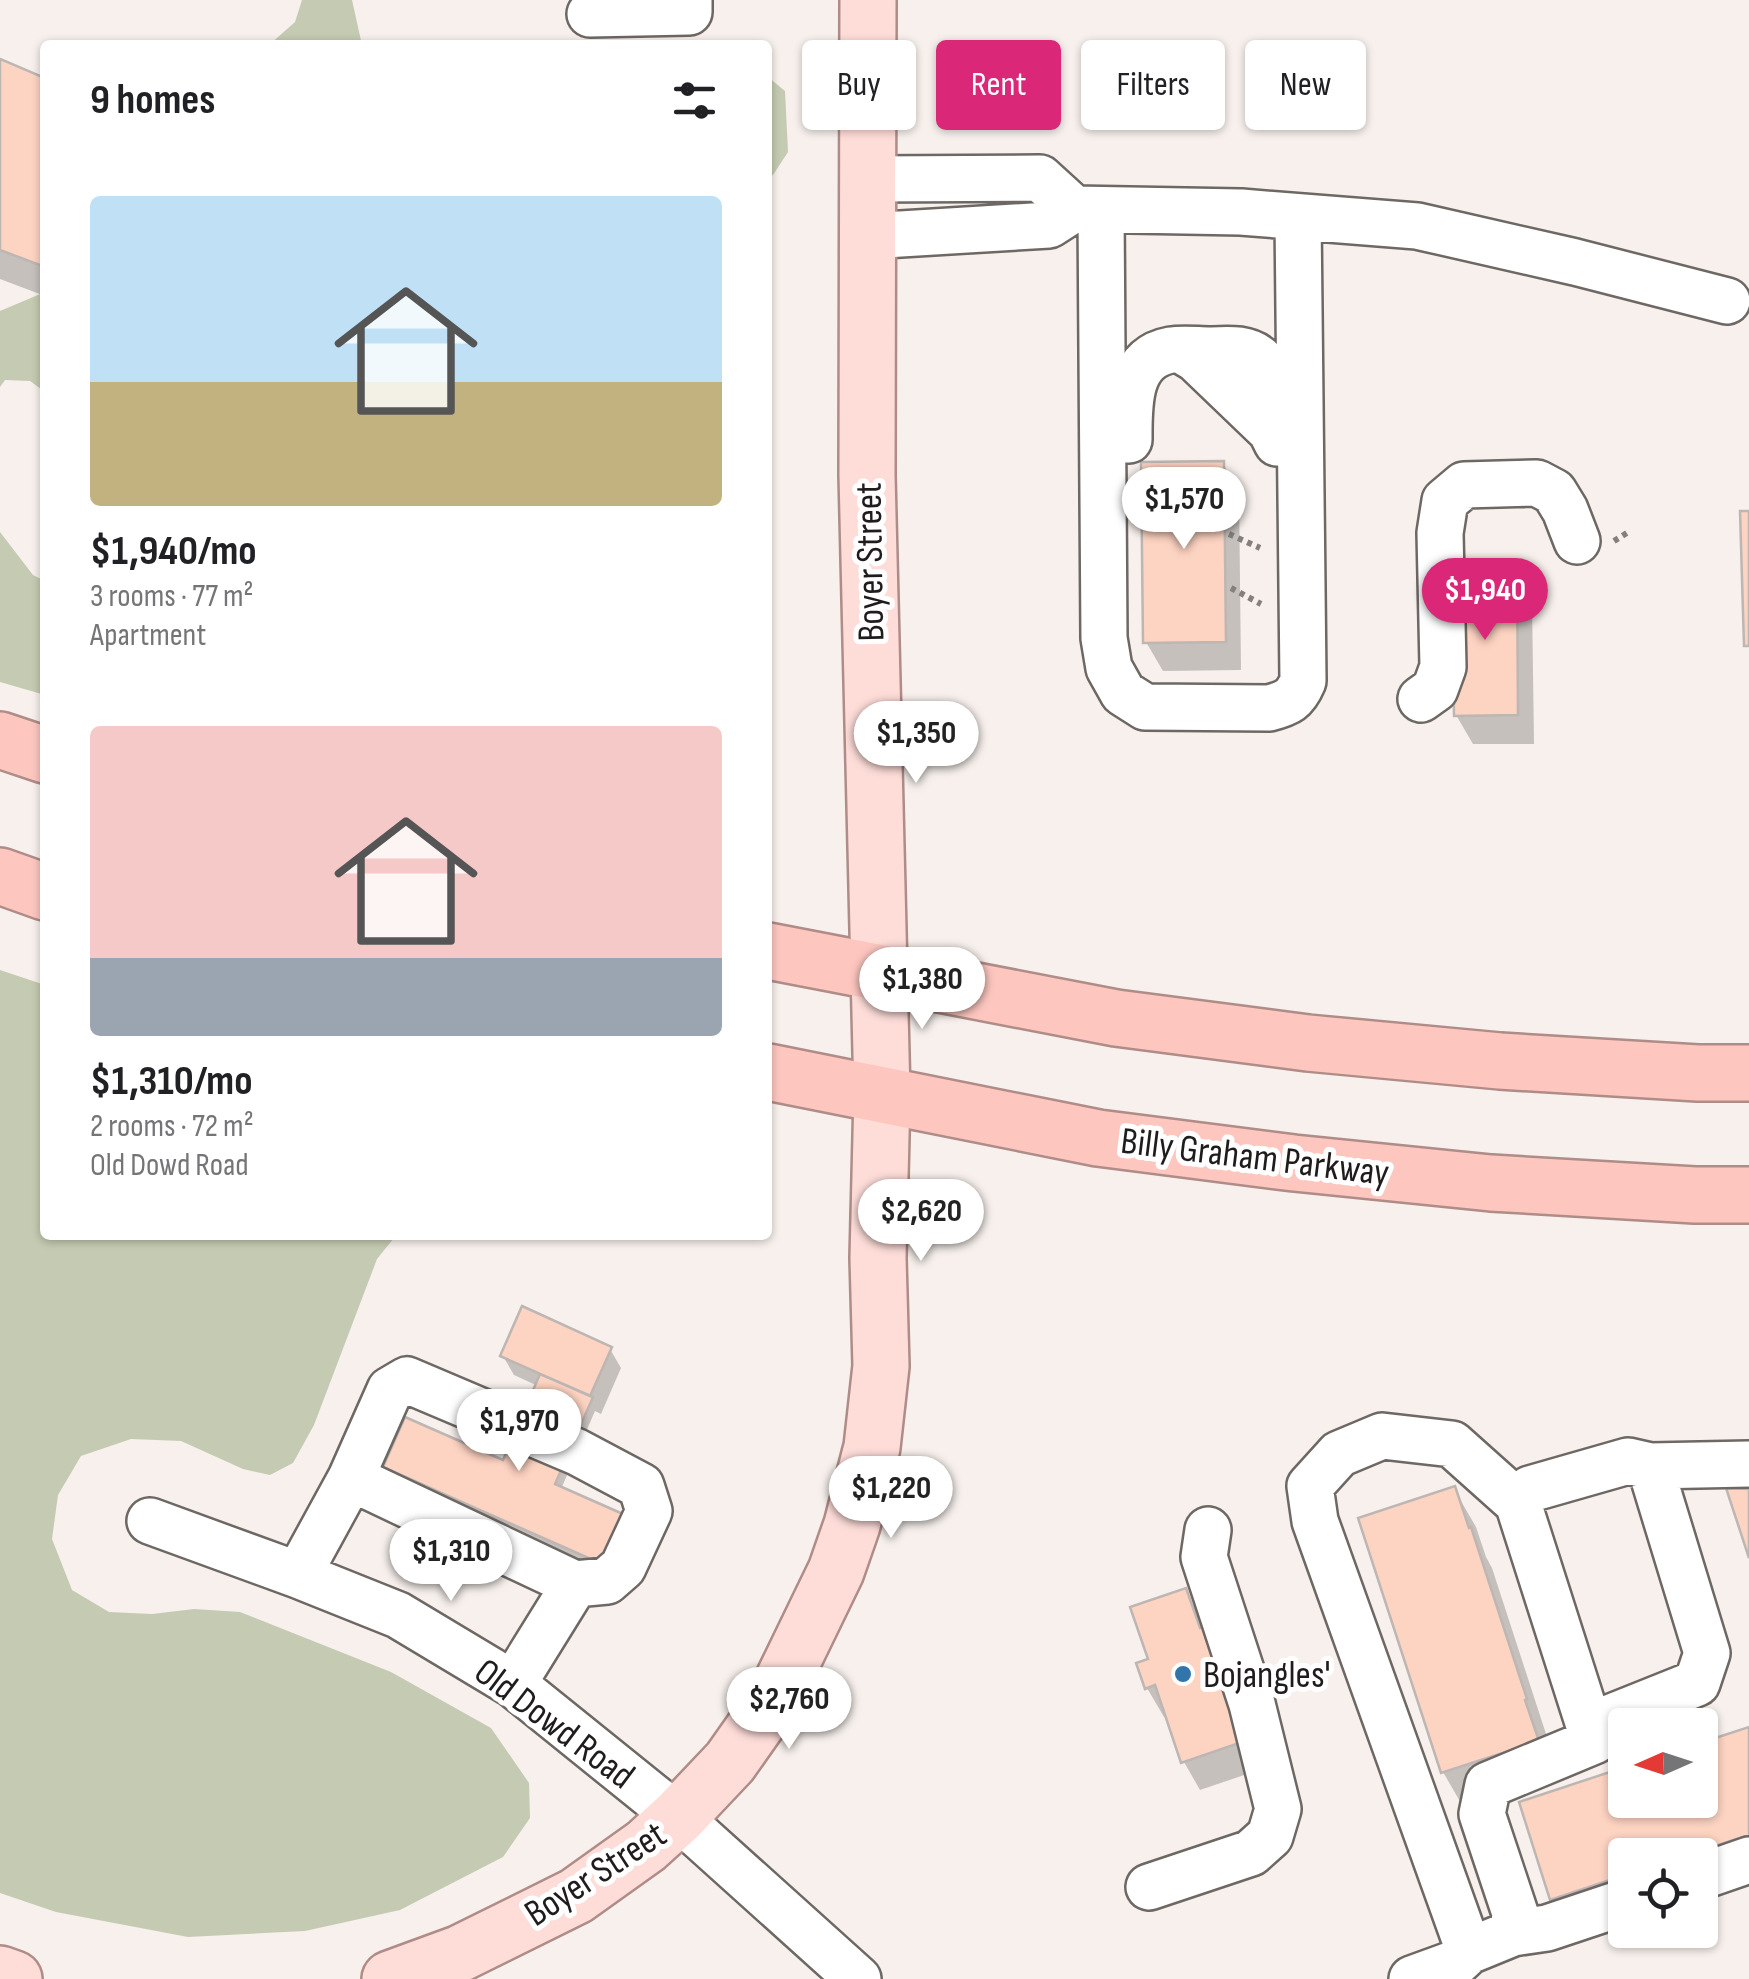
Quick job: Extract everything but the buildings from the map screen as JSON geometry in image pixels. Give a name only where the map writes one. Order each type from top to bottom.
[{"type":"highway","points":[[0,740],[40,753]]},
{"type":"highway","points":[[0,876],[40,890]]},
{"type":"highway","points":[[772,952],[1116,1018],[1308,1042],[1500,1061],[1698,1074],[1749,1073]]},
{"type":"highway","name":"Billy Graham Parkway","points":[[772,1073],[1098,1138],[1294,1163],[1491,1183],[1749,1195]]},
{"type":"main road","name":"Boyer Street","points":[[390,1979],[461,1953],[576,1896],[646,1846],[730,1762],[773,1701],[836,1571],[872,1447],[881,1366],[878,1258],[882,1094],[867,474],[868,0]]},
{"type":"main road","points":[[0,1974],[12,1979]]},
{"type":"street","points":[[590,14],[689,12],[688,0]]},
{"type":"street","points":[[868,180],[1040,178],[1088,209]]},
{"type":"street","points":[[1088,209],[1102,330],[1104,638],[1109,668],[1123,693],[1145,708],[1268,708],[1285,704],[1298,695],[1302,681],[1298,217]]},
{"type":"street","points":[[868,236],[1049,226],[1088,209],[1241,212],[1417,226],[1727,302]]},
{"type":"street","points":[[1102,330],[1270,332],[1290,346],[1300,370]]},
{"type":"street","points":[[1302,525],[1276,473],[1276,400],[1272,375],[1262,361],[1237,350],[1181,350],[1156,354],[1140,369],[1130,387],[1128,410],[1133,662],[1144,680],[1157,685],[1270,687],[1292,678],[1302,658]]},
{"type":"street","points":[[1421,699],[1435,689],[1443,667],[1440,533],[1444,501],[1464,485],[1537,483],[1554,492],[1577,541]]},
{"type":"street","points":[[298,1574],[350,1478],[390,1390],[407,1380],[596,1461],[641,1486],[649,1511],[623,1567],[607,1581],[575,1584],[350,1478]]},
{"type":"street","points":[[1469,1950],[1315,1521],[1310,1486],[1338,1454],[1382,1436],[1452,1444],[1518,1503],[1594,1742]]},
{"type":"street","points":[[1518,1503],[1530,1489],[1628,1460],[1650,1466],[1749,1464]]},
{"type":"street","points":[[1512,1933],[1515,1913],[1482,1814],[1488,1785],[1594,1742],[1602,1721],[1697,1683],[1707,1653],[1650,1466]]},
{"type":"street","name":"Old Dowd Road","points":[[150,1521],[298,1574],[398,1616],[513,1684],[678,1818],[858,1979]]},
{"type":"street","points":[[1148,1887],[1250,1853],[1270,1836],[1278,1809],[1252,1704],[1204,1557],[1208,1530]]},
{"type":"street","points":[[513,1684],[575,1584]]},
{"type":"street","points":[[1718,1871],[1749,1860]]},
{"type":"street","points":[[1412,1979],[1456,1964],[1469,1950],[1512,1933],[1547,1928],[1608,1908]]},
{"type":"green space","points":[[302,0],[352,0],[361,40],[275,40],[295,22]]},
{"type":"green space","points":[[772,80],[785,91],[788,152],[773,175]]},
{"type":"green space","points":[[40,294],[40,388],[30,381],[5,380],[0,387],[0,311]]},
{"type":"green space","points":[[0,532],[33,575],[40,578],[40,694],[0,682]]},
{"type":"green space","points":[[0,970],[40,983],[40,1240],[392,1240],[377,1259],[314,1425],[293,1463],[270,1475],[243,1469],[181,1441],[131,1439],[81,1456],[58,1495],[52,1539],[72,1590],[109,1612],[240,1612],[391,1672],[491,1728],[529,1783],[530,1818],[503,1857],[400,1910],[305,1931],[188,1937],[56,1912],[0,1893]]},
{"type":"place","name":"Bojangles'","points":[[1183,1674]]}]
